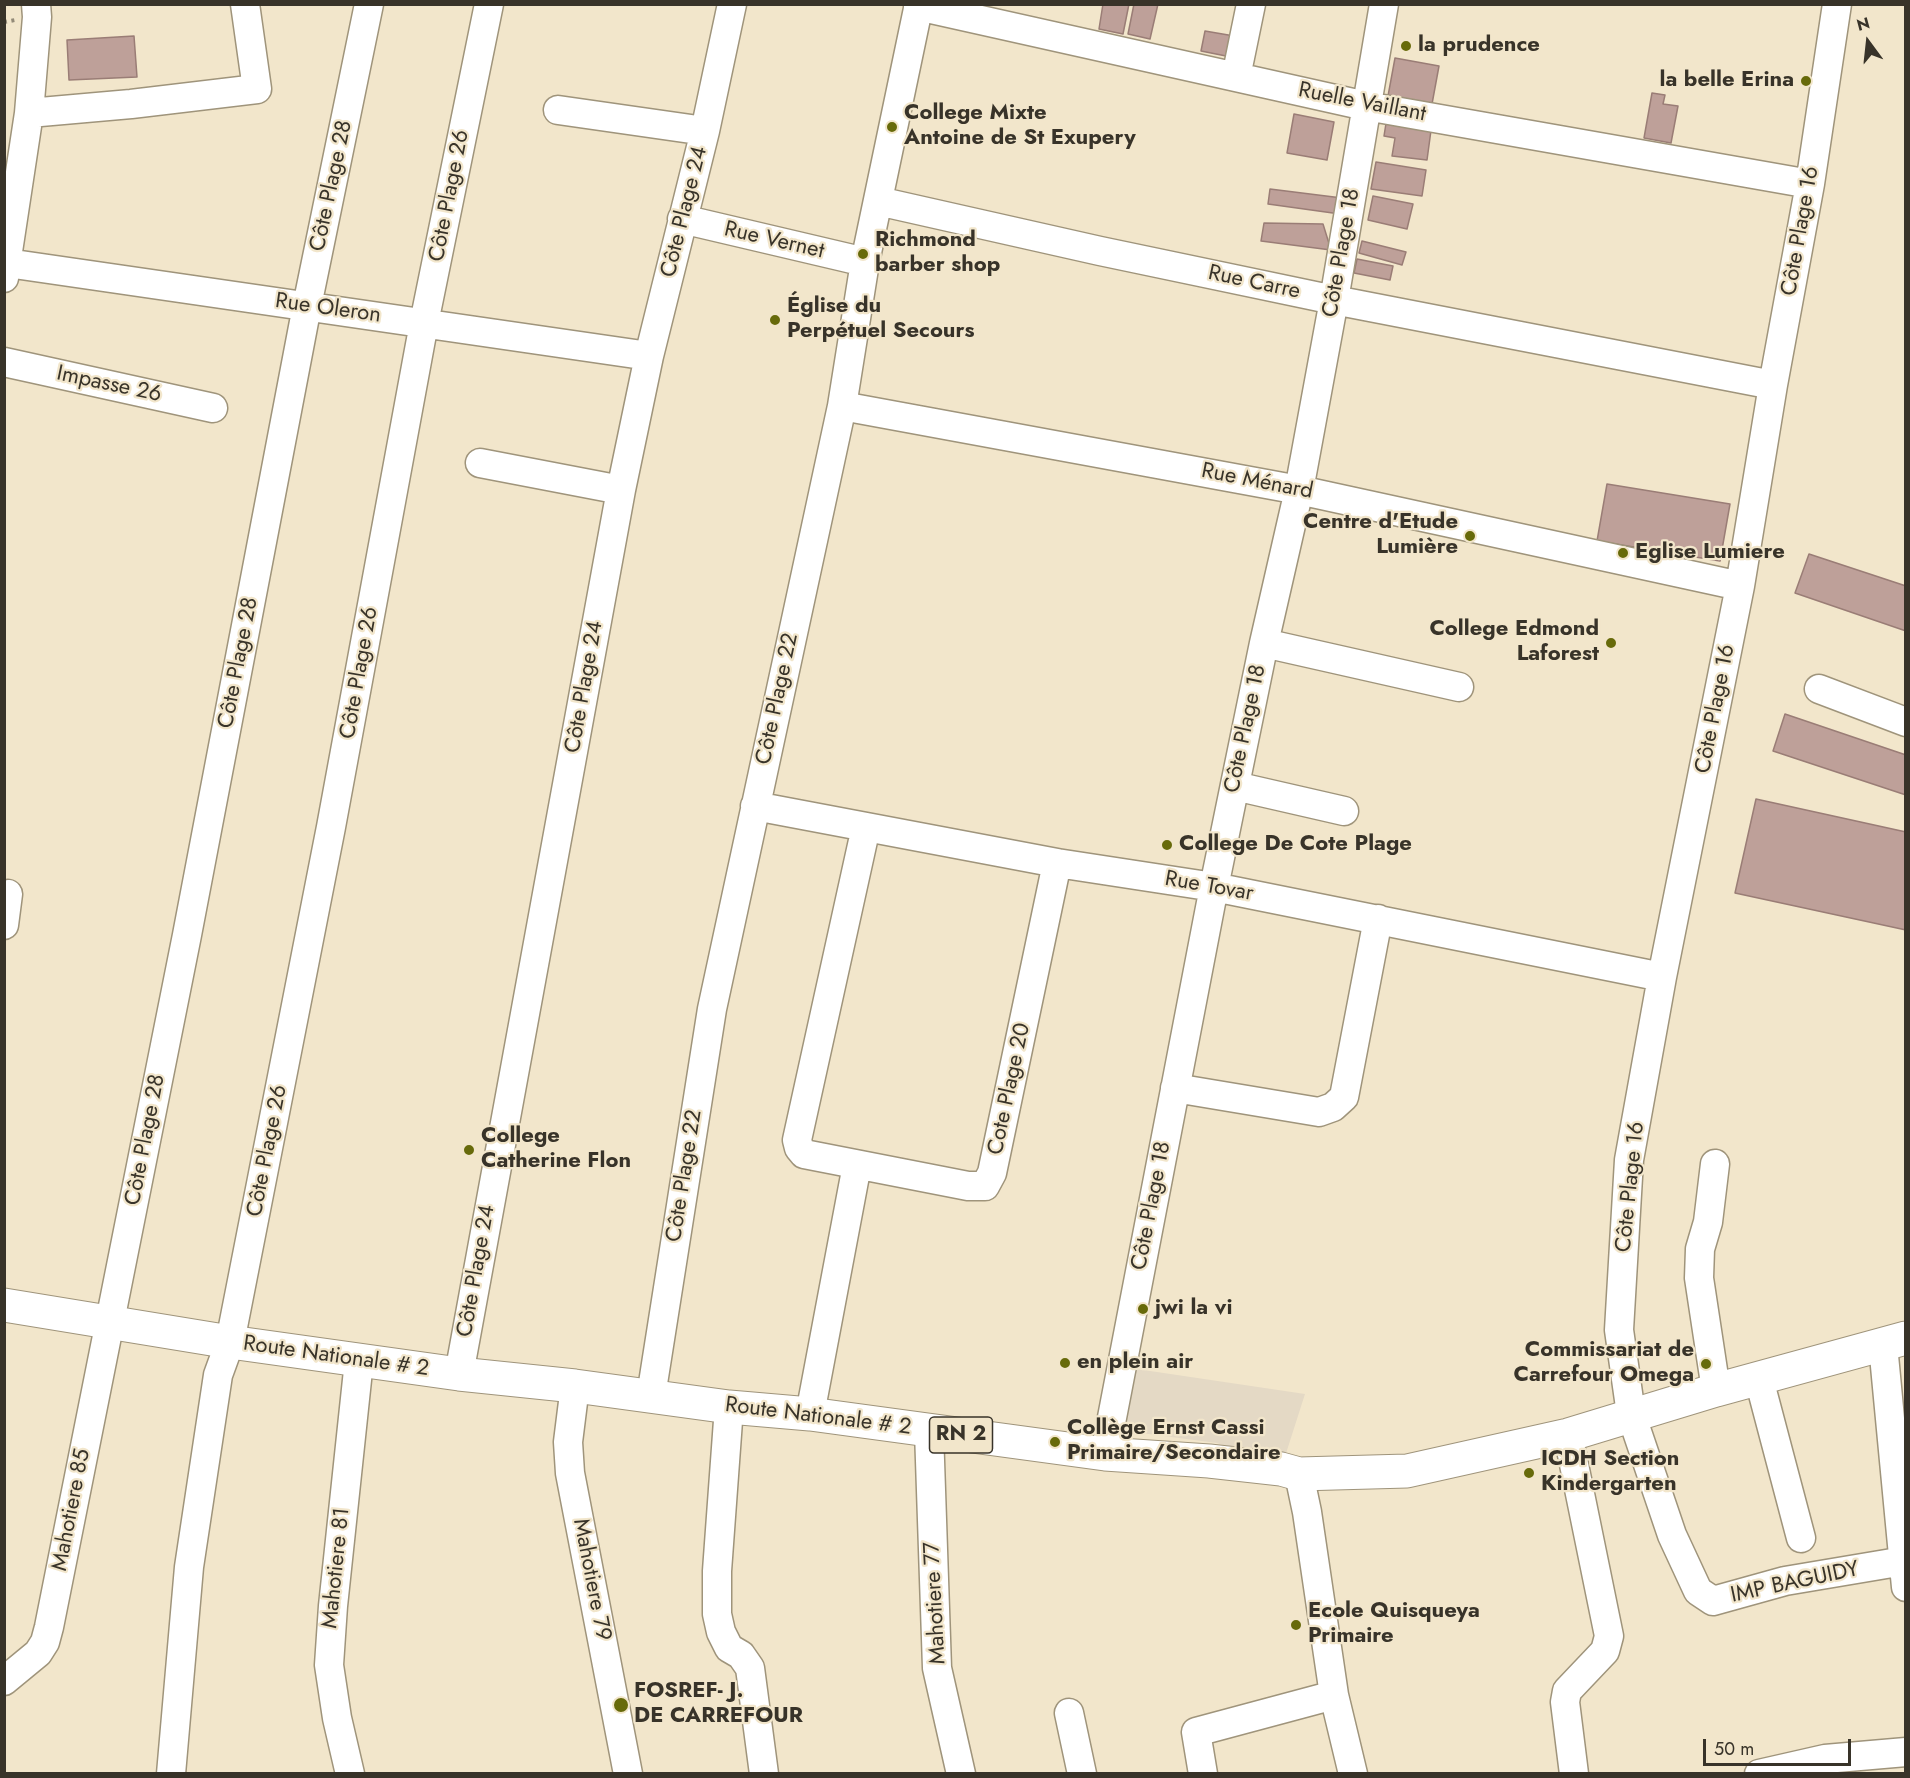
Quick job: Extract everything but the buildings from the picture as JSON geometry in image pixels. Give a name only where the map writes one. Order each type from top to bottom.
[{"type":"main road","name":"Route Nationale # 2","points":[[4,1305],[359,1361],[575,1386],[729,1407],[810,1414],[1105,1454],[1209,1461],[1281,1469],[1299,1474],[1407,1471],[1568,1435],[1631,1414],[1894,1341]]},
{"type":"street","points":[[6,271],[9,211],[29,113],[37,17],[36,4]]},
{"type":"street","points":[[29,113],[257,89],[245,4]]},
{"type":"street","name":"Côte Plage 28","points":[[109,1322],[187,935],[307,306],[369,4]]},
{"type":"street","name":"Côte Plage 26","points":[[171,1773],[189,1567],[218,1375],[230,1342],[331,827],[424,323],[489,4]]},
{"type":"street","name":"Côte Plage 24","points":[[459,1374],[621,490],[649,356],[705,131],[732,4]]},
{"type":"street","points":[[1236,77],[1251,4]]},
{"type":"street","name":"Côte Plage 18","points":[[1105,1454],[1214,887],[1264,643],[1299,490],[1384,4]]},
{"type":"street","name":"Côte Plage 16","points":[[1631,1414],[1619,1330],[1629,1160],[1662,977],[1740,586],[1773,385],[1810,184],[1837,4]]},
{"type":"street","name":"Ruelle Vaillant","points":[[918,5],[1366,106],[1810,184]]},
{"type":"street","name":"Côte Plage 22","points":[[651,1396],[712,1009],[842,406],[866,262],[918,5]]},
{"type":"street","points":[[558,110],[705,131]]},
{"type":"street","name":"Rue Carre","points":[[878,201],[1334,300],[1773,385]]},
{"type":"street","name":"Rue Vernet","points":[[682,219],[866,262]]},
{"type":"street","name":"Rue Oleron","points":[[6,271],[307,306],[649,356]]},
{"type":"street","name":"Impasse 26","points":[[4,362],[213,408]]},
{"type":"street","name":"Rue Ménard","points":[[842,406],[1299,490],[1740,586]]},
{"type":"street","points":[[480,463],[621,490]]},
{"type":"street","points":[[1264,643],[1459,687]]},
{"type":"street","points":[[1819,689],[1905,722]]},
{"type":"street","points":[[1235,786],[1344,811]]},
{"type":"street","name":"Rue Tovar","points":[[755,806],[1057,863],[1214,887],[1662,977]]},
{"type":"street","name":"Cote Plage 20","points":[[866,827],[797,1140],[804,1154],[857,1165],[977,1187],[985,1186],[989,1180],[1057,863]]},
{"type":"street","points":[[4,925],[8,894]]},
{"type":"street","points":[[1175,1088],[1319,1112],[1333,1107],[1344,1097],[1378,919]]},
{"type":"street","points":[[1715,1164],[1708,1222],[1700,1249],[1699,1278],[1716,1390]]},
{"type":"street","points":[[810,1414],[857,1165]]},
{"type":"street","name":"Mahotiere 85","points":[[4,1681],[38,1653],[45,1642],[109,1322]]},
{"type":"street","points":[[1894,1341],[1905,1574]]},
{"type":"street","name":"Mahotiere 81","points":[[350,1773],[337,1718],[329,1665],[333,1606],[359,1361]]},
{"type":"street","points":[[1759,1379],[1801,1538]]},
{"type":"street","name":"Mahotiere 79","points":[[575,1386],[568,1442],[570,1473],[628,1773]]},
{"type":"street","points":[[729,1407],[717,1571],[717,1614],[721,1632],[729,1648],[741,1655],[750,1668],[764,1773]]},
{"type":"street","name":"IMP BAGUIDY","points":[[1631,1414],[1672,1535],[1698,1591],[1713,1602],[1785,1581],[1905,1574]]},
{"type":"street","name":"Mahotiere 77","points":[[929,1431],[937,1668],[961,1773]]},
{"type":"street","points":[[1568,1435],[1610,1636],[1605,1651],[1567,1691],[1565,1702],[1574,1773]]},
{"type":"street","points":[[1299,1474],[1307,1512],[1334,1695],[1353,1773]]},
{"type":"street","points":[[1203,1773],[1196,1732],[1334,1695]]},
{"type":"street","points":[[1069,1713],[1082,1773]]},
{"type":"street","points":[[1759,1773],[1825,1759],[1905,1752]]},
{"type":"shaded area","points":[[1130,1368],[1305,1394],[1281,1469],[1217,1443],[1118,1430]]},
{"type":"place","name":"la prudence","points":[[1406,46]]},
{"type":"place","name":"la belle Erina","points":[[1806,81]]},
{"type":"place","name":"College Mixte Antoine de St Exupery","points":[[892,127]]},
{"type":"place","name":"Richmond barber shop","points":[[863,254]]},
{"type":"place","name":"Église du Perpétuel Secours","points":[[775,320]]},
{"type":"place","name":"Centre d'Etude Lumière","points":[[1470,536]]},
{"type":"place","name":"Eglise Lumiere","points":[[1623,553]]},
{"type":"place","name":"College Edmond Laforest","points":[[1611,643]]},
{"type":"place","name":"College De Cote Plage","points":[[1167,845]]},
{"type":"place","name":"College Catherine Flon","points":[[469,1150]]},
{"type":"place","name":"jwi la vi","points":[[1143,1309]]},
{"type":"place","name":"en plein air","points":[[1065,1363]]},
{"type":"place","name":"Commissariat de Carrefour Omega","points":[[1706,1364]]},
{"type":"place","name":"Collège Ernst Cassi Primaire/Secondaire","points":[[1055,1442]]},
{"type":"place","name":"ICDH Section Kindergarten","points":[[1529,1473]]},
{"type":"place","name":"Ecole Quisqueya Primaire","points":[[1296,1625]]},
{"type":"place","name":"FOSREF- J. DE CARREFOUR","points":[[621,1705]]}]
